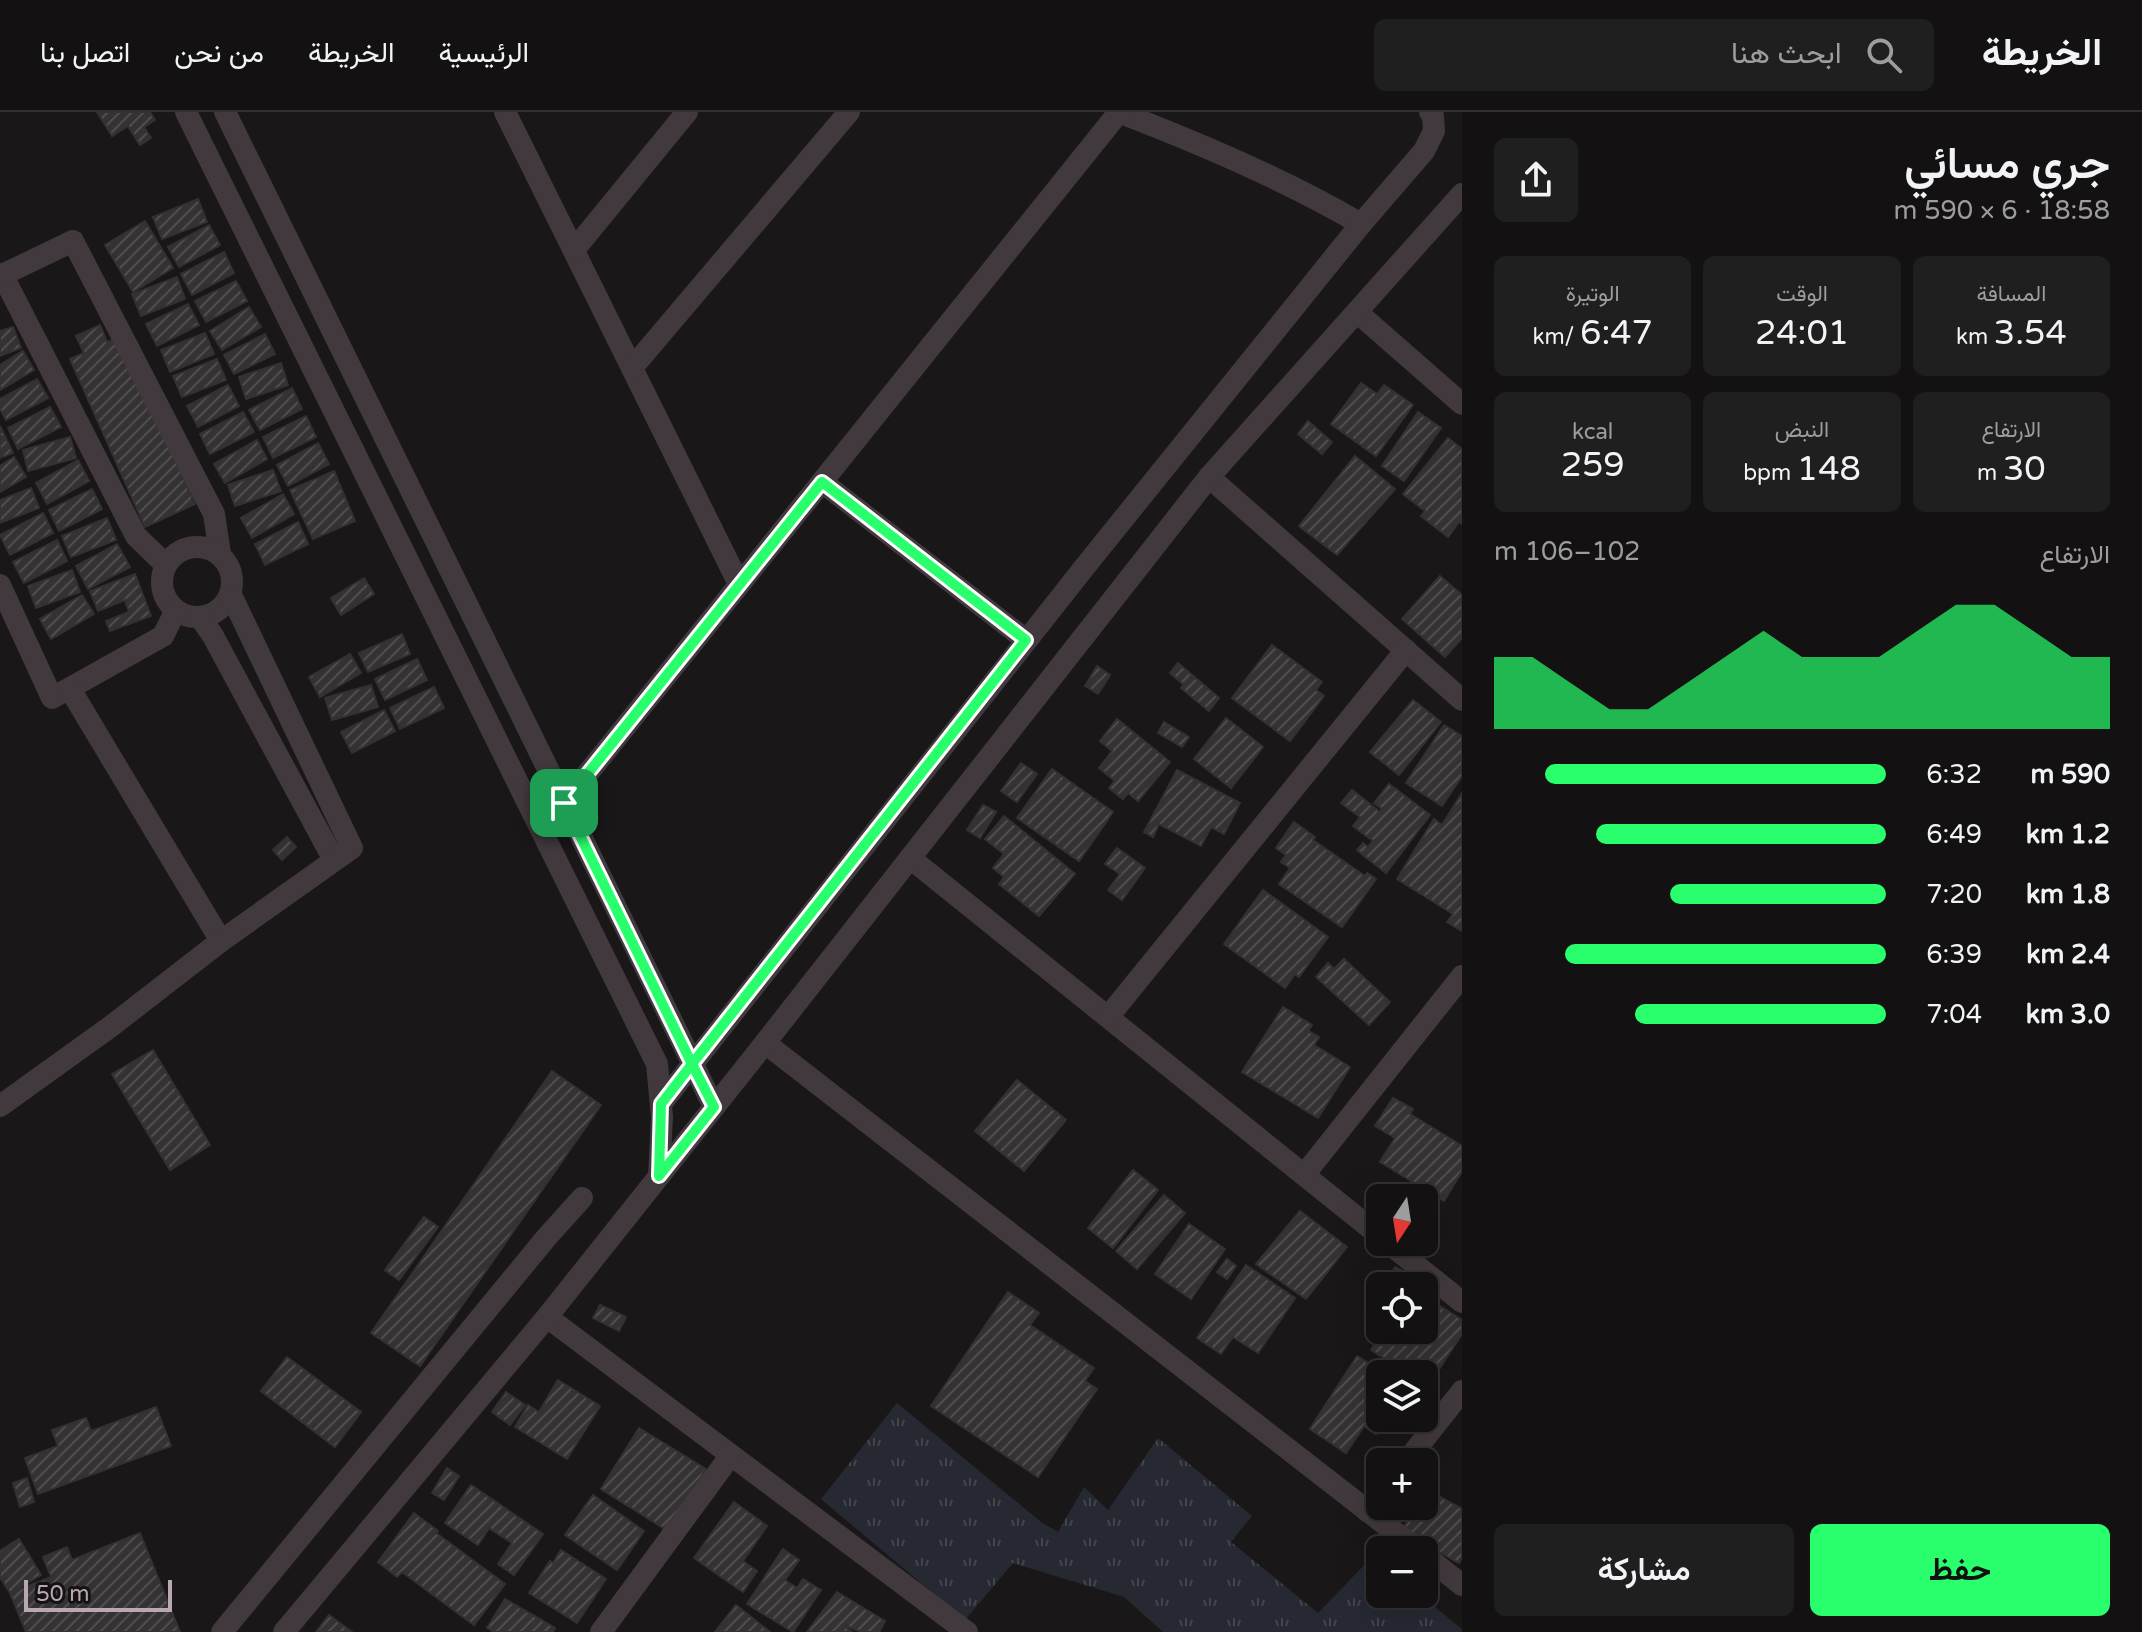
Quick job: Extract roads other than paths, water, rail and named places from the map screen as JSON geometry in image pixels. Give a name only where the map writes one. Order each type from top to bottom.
[{"type":"street","points":[[186,112],[657,1064],[661,1104],[659,1176]]},
{"type":"street","points":[[225,112],[714,1107]]},
{"type":"street","points":[[505,112],[739,584]]},
{"type":"street","points":[[574,250],[687,112]]},
{"type":"street","points":[[632,368],[849,112]]},
{"type":"street","points":[[564,803],[1119,112],[1243,163],[1314,196],[1361,224]]},
{"type":"street","points":[[661,1104],[1026,640],[1361,224],[1424,151],[1434,131],[1430,112]]},
{"type":"street","points":[[284,1632],[547,1317],[1209,477],[1462,194]]},
{"type":"street","points":[[166,565],[136,536],[1,275],[73,241],[214,514],[220,554],[232,573],[231,595],[343,854]]},
{"type":"street","points":[[1358,313],[1462,404]]},
{"type":"street","points":[[1209,477],[1462,700]]},
{"type":"street","points":[[822,482],[1026,640]]},
{"type":"street","points":[[220,554],[201,547],[180,551],[166,565],[162,584],[168,603],[183,615],[200,617],[218,611],[231,595]]},
{"type":"street","points":[[0,585],[52,698],[163,636],[176,610]]},
{"type":"street","points":[[200,617],[343,854]]},
{"type":"street","points":[[1108,1017],[1406,650]]},
{"type":"street","points":[[70,689],[221,941]]},
{"type":"street","points":[[0,1106],[343,854]]},
{"type":"street","points":[[910,858],[1366,1225]]},
{"type":"street","points":[[1304,1175],[1462,976]]},
{"type":"street","points":[[765,1043],[1366,1497]]},
{"type":"street","points":[[222,1632],[582,1198]]},
{"type":"street","points":[[1404,1256],[1462,1302]]},
{"type":"street","points":[[547,1317],[967,1632]]},
{"type":"street","points":[[1417,1448],[1462,1391]]},
{"type":"street","points":[[601,1632],[731,1455]]},
{"type":"street","points":[[1390,1520],[1405,1536]]},
{"type":"street","points":[[1438,1566],[1462,1585]]}]
